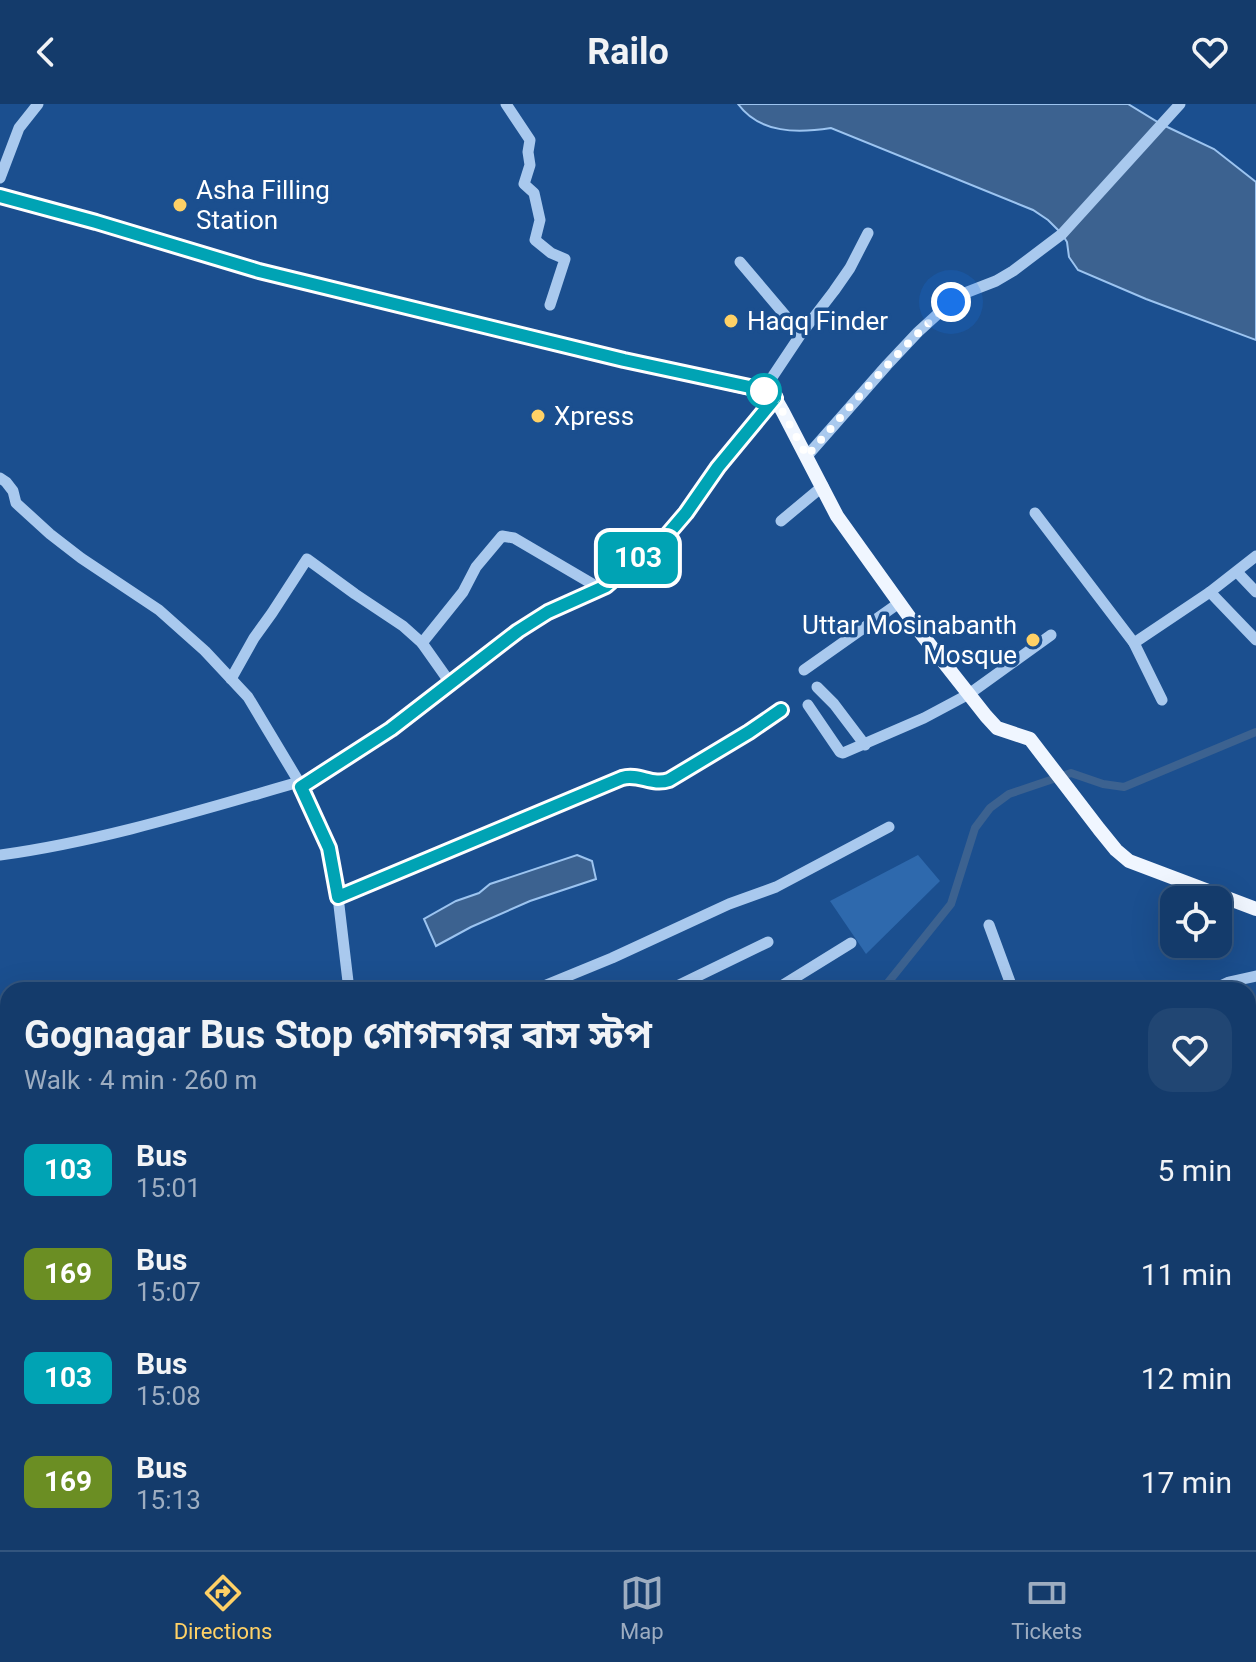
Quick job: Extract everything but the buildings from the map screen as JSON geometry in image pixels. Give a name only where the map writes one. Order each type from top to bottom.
[{"type":"main road","points":[[0,196],[259,271],[769,395],[807,456],[837,516],[899,603],[997,728],[1030,739],[1116,850],[1129,861],[1256,909]]},
{"type":"street","points":[[0,178],[19,128],[38,104]]},
{"type":"street","points":[[506,104],[530,140],[530,165],[524,184],[534,193],[540,220],[535,240],[551,253],[565,259],[550,305]]},
{"type":"street","points":[[807,456],[897,354],[951,302],[996,281],[1062,234],[1180,104]]},
{"type":"street","points":[[0,855],[134,828],[300,784],[391,729],[518,631],[548,612],[601,589],[674,529],[769,395],[801,334],[850,268],[868,233]]},
{"type":"street","points":[[740,262],[801,334]]},
{"type":"street","points":[[0,478],[13,491],[16,503],[50,534],[159,610],[205,651],[248,697],[300,784],[329,848],[348,982]]},
{"type":"street","points":[[781,521],[823,486]]},
{"type":"street","points":[[1035,513],[1134,643],[1162,700]]},
{"type":"street","points":[[422,643],[502,536],[514,538],[601,589]]},
{"type":"street","points":[[1134,643],[1210,592],[1256,556]]},
{"type":"street","points":[[231,679],[254,638],[307,559],[403,626],[422,643],[451,684]]},
{"type":"street","points":[[1237,572],[1256,592]]},
{"type":"street","points":[[1210,592],[1256,640]]},
{"type":"street","points":[[804,670],[899,603]]},
{"type":"street","points":[[808,705],[843,753],[924,718],[969,694],[1051,635]]},
{"type":"street","points":[[817,687],[865,745]]},
{"type":"street","points":[[338,897],[622,778],[630,776],[661,783],[669,780],[781,710]]},
{"type":"street","points":[[554,982],[729,904],[776,887],[889,827]]},
{"type":"street","points":[[989,925],[1010,982]]},
{"type":"street","points":[[686,982],[768,942]]},
{"type":"street","points":[[788,982],[851,943]]},
{"type":"street","points":[[1229,982],[1256,976]]},
{"type":"shaded area","points":[[738,104],[1128,104],[1161,124],[1214,149],[1256,182],[1256,340],[1078,270],[1069,257],[1067,242],[1062,234],[1033,210],[831,128],[793,131],[768,126],[747,114]]},
{"type":"shaded area","points":[[577,855],[592,861],[596,879],[530,901],[436,946],[424,919],[456,901],[479,893],[490,884]]},
{"type":"shaded area","points":[[918,855],[940,881],[866,954],[830,901]]},
{"type":"waterway","points":[[888,982],[951,904],[975,828],[990,808],[1009,794],[1071,773],[1103,784],[1124,787],[1256,732]]},
{"type":"bus line","name":"103","points":[[0,196],[259,271],[475,325],[759,389],[775,398],[662,541],[606,586],[548,612],[518,631],[391,729],[301,787],[329,848],[338,897],[622,778],[640,777],[661,783],[669,780],[781,710]]},
{"type":"place","name":"Asha Filling Station","points":[[180,205]]},
{"type":"place","name":"Haqq Finder","points":[[731,321]]},
{"type":"place","name":"Xpress","points":[[538,416]]},
{"type":"place","name":"Uttar Mosinabanth Mosque","points":[[1033,640]]},
{"type":"route","points":[[764,391],[775,398],[807,456],[887,365],[951,302]]}]
